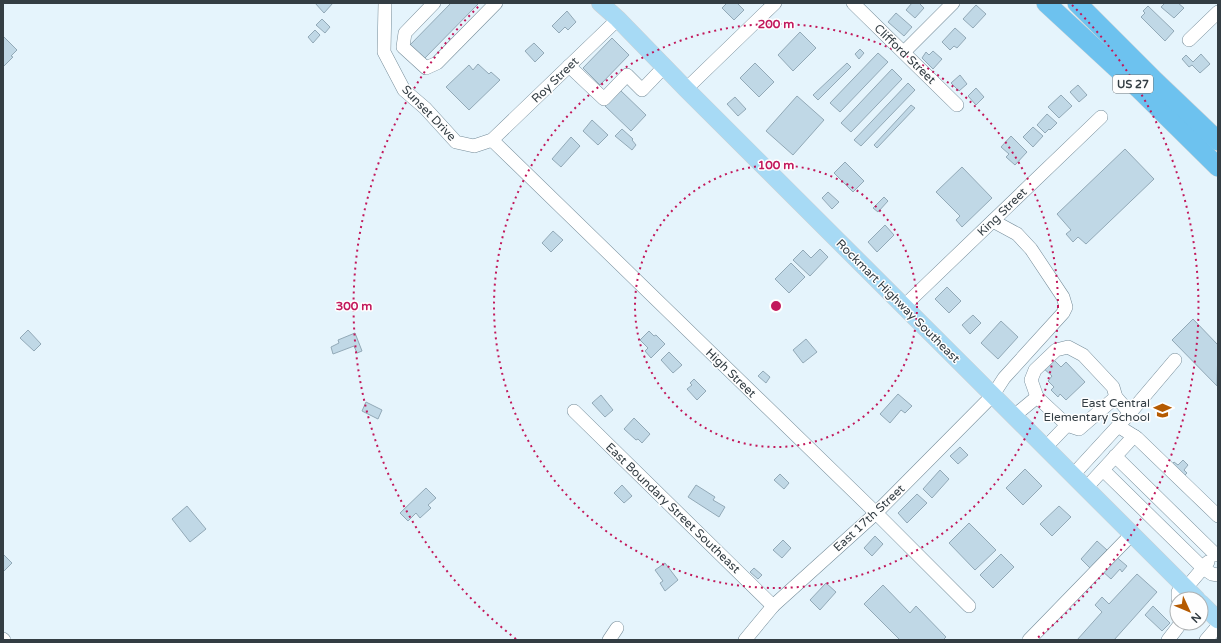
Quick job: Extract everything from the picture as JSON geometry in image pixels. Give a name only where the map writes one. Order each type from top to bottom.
[{"type":"highway","name":"US 27","points":[[1046,3],[1139,89],[1218,167]]},
{"type":"highway","name":"US 27","points":[[1077,3],[1218,141]]},
{"type":"main road","name":"Rockmart Highway Southeast","points":[[600,3],[618,18],[686,89],[1132,534],[1184,591]]},
{"type":"main road","points":[[1209,611],[1218,620]]},
{"type":"street","name":"Sunset Drive","points":[[385,3],[384,52],[404,90],[425,108],[456,142],[474,146],[492,140]]},
{"type":"street","points":[[434,3],[405,33],[403,47],[426,68],[437,64],[496,3]]},
{"type":"street","points":[[686,89],[775,3]]},
{"type":"street","name":"Clifford Street","points":[[853,3],[956,105]]},
{"type":"street","points":[[904,52],[953,3]]},
{"type":"street","points":[[1189,40],[1218,12]]},
{"type":"street","name":"Roy Street","points":[[492,140],[618,18]]},
{"type":"street","points":[[569,66],[604,100],[627,75],[642,90],[664,66]]},
{"type":"street","name":"King Street","points":[[903,306],[1102,117]]},
{"type":"street","name":"High Street","points":[[492,140],[876,513],[969,606]]},
{"type":"street","name":"East 17th Street","points":[[745,640],[773,606],[876,513],[993,395],[1004,378],[1063,313],[1066,307],[1063,297],[1027,244],[1017,234],[993,221]]},
{"type":"street","points":[[1116,397],[1079,429],[1067,425],[1037,397],[1031,380],[1035,370],[1056,350],[1068,347],[1083,355],[1113,387],[1116,397],[1130,413]]},
{"type":"street","points":[[1073,475],[1130,413],[1175,360]]},
{"type":"street","points":[[1014,416],[1037,397]]},
{"type":"street","name":"East Boundary Street Southeast","points":[[574,411],[773,606]]},
{"type":"street","points":[[1045,448],[1067,425]]},
{"type":"street","points":[[1118,426],[1134,436],[1148,448],[1218,516]]},
{"type":"street","points":[[1086,488],[1134,436]]},
{"type":"street","points":[[1115,456],[1217,554],[1203,568],[1187,591]]},
{"type":"street","points":[[1103,470],[1203,568],[1212,574],[1218,575]]},
{"type":"street","points":[[1029,640],[1132,534]]},
{"type":"street","points":[[1206,640],[1218,626]]},
{"type":"street","points":[[610,640],[617,628]]},
{"type":"street","points":[[1168,640],[1175,631]]},
{"type":"building","points":[[315,3],[333,3],[324,13]]},
{"type":"building","points":[[451,3],[479,3],[422,61],[408,47]]},
{"type":"building","points":[[727,3],[737,3],[744,10],[734,20],[722,8]]},
{"type":"building","points":[[912,3],[919,3],[924,8],[915,18],[906,10]]},
{"type":"building","points":[[1165,3],[1178,3],[1184,8],[1174,18],[1161,7]]},
{"type":"building","points":[[976,5],[986,14],[973,28],[963,19]]},
{"type":"building","points":[[1148,6],[1174,31],[1165,41],[1141,17],[1145,13],[1143,11]]},
{"type":"building","points":[[567,11],[576,22],[568,30],[565,27],[559,33],[552,26]]},
{"type":"building","points":[[896,13],[912,27],[904,36],[888,22]]},
{"type":"building","points":[[322,19],[330,27],[325,33],[316,25]]},
{"type":"building","points":[[955,28],[966,38],[957,48],[954,46],[950,50],[942,42]]},
{"type":"building","points":[[315,30],[320,35],[313,43],[308,37]]},
{"type":"building","points":[[800,32],[816,48],[793,71],[778,55]]},
{"type":"building","points":[[3,36],[17,50],[11,56],[13,57],[3,67]]},
{"type":"building","points":[[612,38],[629,55],[600,85],[583,68]]},
{"type":"building","points":[[534,43],[544,53],[535,62],[525,51]]},
{"type":"building","points":[[860,49],[864,53],[859,59],[855,54]]},
{"type":"building","points":[[933,51],[942,59],[933,69],[922,58],[926,52],[929,55]]},
{"type":"building","points":[[878,53],[888,62],[840,112],[830,103]]},
{"type":"building","points":[[1201,54],[1210,64],[1200,73],[1192,65],[1189,67],[1182,59],[1186,55],[1193,62]]},
{"type":"building","points":[[755,63],[774,82],[759,97],[740,78]]},
{"type":"building","points":[[847,63],[851,67],[818,100],[813,95]]},
{"type":"building","points":[[478,64],[489,74],[491,72],[500,80],[469,110],[446,87],[469,65],[473,70]]},
{"type":"building","points":[[892,69],[902,79],[851,132],[841,123]]},
{"type":"building","points":[[960,75],[967,84],[959,91],[951,83]]},
{"type":"building","points":[[908,83],[915,90],[861,146],[854,140]]},
{"type":"building","points":[[1078,85],[1087,95],[1079,102],[1070,92]]},
{"type":"building","points":[[976,88],[984,97],[976,105],[968,96]]},
{"type":"building","points":[[620,90],[646,115],[631,131],[605,106]]},
{"type":"building","points":[[1061,95],[1072,106],[1059,118],[1048,107]]},
{"type":"building","points":[[797,96],[824,120],[793,155],[766,131]]},
{"type":"building","points":[[735,97],[746,109],[738,116],[727,104]]},
{"type":"building","points":[[911,105],[915,108],[877,148],[874,145]]},
{"type":"building","points":[[1047,114],[1057,123],[1045,133],[1037,125]]},
{"type":"building","points":[[592,120],[608,135],[598,145],[583,131]]},
{"type":"building","points":[[1033,127],[1043,136],[1033,147],[1023,137]]},
{"type":"building","points":[[622,129],[633,139],[632,140],[636,145],[632,150],[615,136]]},
{"type":"building","points":[[1011,136],[1027,152],[1015,165],[1006,157],[1009,154],[1001,147]]},
{"type":"building","points":[[571,137],[580,146],[561,167],[552,159]]},
{"type":"building","points":[[1125,149],[1154,179],[1086,244],[1078,237],[1073,242],[1066,234],[1071,230],[1057,214]]},
{"type":"building","points":[[845,162],[864,181],[853,192],[834,173]]},
{"type":"building","points":[[962,167],[992,198],[962,227],[956,220],[960,216],[936,192]]},
{"type":"building","points":[[828,192],[839,202],[832,209],[822,198]]},
{"type":"building","points":[[884,197],[888,201],[878,212],[873,208]]},
{"type":"building","points":[[885,225],[894,235],[877,252],[868,242]]},
{"type":"building","points":[[553,231],[563,240],[551,252],[542,243]]},
{"type":"building","points":[[820,249],[828,257],[810,276],[793,260],[803,250],[811,258]]},
{"type":"building","points":[[791,263],[805,277],[789,293],[775,279]]},
{"type":"building","points":[[947,287],[961,301],[949,313],[935,299]]},
{"type":"building","points":[[973,315],[981,323],[970,334],[962,325]]},
{"type":"building","points":[[1193,319],[1218,345],[1217,386],[1172,340]]},
{"type":"building","points":[[1001,321],[1018,337],[998,359],[981,343]]},
{"type":"building","points":[[28,330],[41,344],[34,351],[20,338]]},
{"type":"building","points":[[649,331],[654,336],[656,335],[665,344],[651,358],[645,351],[648,348],[640,340]]},
{"type":"building","points":[[355,333],[362,351],[357,353],[354,346],[333,354],[331,347],[339,343],[338,340]]},
{"type":"building","points":[[806,339],[817,352],[803,363],[793,350]]},
{"type":"building","points":[[669,352],[682,365],[673,373],[661,360]]},
{"type":"building","points":[[1052,358],[1061,367],[1066,362],[1085,382],[1066,400],[1060,394],[1058,397],[1051,390],[1054,387],[1048,381],[1052,376],[1042,367]]},
{"type":"building","points":[[763,371],[770,377],[766,383],[758,376]]},
{"type":"building","points":[[694,379],[706,391],[697,400],[687,389],[692,385],[690,383]]},
{"type":"building","points":[[898,394],[912,406],[905,413],[901,410],[890,423],[880,414]]},
{"type":"building","points":[[601,395],[613,410],[605,417],[592,403]]},
{"type":"building","points":[[366,402],[382,410],[378,419],[362,411]]},
{"type":"building","points":[[634,418],[650,434],[642,443],[638,439],[636,440],[624,429]]},
{"type":"building","points":[[960,447],[968,455],[958,464],[950,456]]},
{"type":"building","points":[[1183,460],[1188,465],[1184,470],[1187,473],[1184,476],[1171,465],[1174,462],[1178,465]]},
{"type":"building","points":[[1025,469],[1042,486],[1023,505],[1006,488]]},
{"type":"building","points":[[940,470],[949,479],[932,498],[923,489]]},
{"type":"building","points":[[780,474],[789,483],[784,489],[774,480]]},
{"type":"building","points":[[622,485],[632,496],[624,503],[614,493]]},
{"type":"building","points":[[696,485],[715,497],[713,500],[725,507],[719,517],[688,497]]},
{"type":"building","points":[[426,488],[436,498],[428,505],[431,508],[420,518],[416,513],[408,521],[400,513]]},
{"type":"building","points":[[917,494],[927,503],[907,523],[898,513]]},
{"type":"building","points":[[187,506],[206,529],[190,542],[172,519]]},
{"type":"building","points":[[1059,506],[1071,517],[1052,536],[1040,524]]},
{"type":"building","points":[[969,523],[996,550],[975,570],[949,543]]},
{"type":"building","points":[[875,536],[883,544],[872,556],[864,548]]},
{"type":"building","points":[[783,540],[791,548],[782,558],[773,550]]},
{"type":"building","points":[[1097,541],[1107,550],[1091,569],[1081,559]]},
{"type":"building","points":[[3,554],[12,563],[3,572]]},
{"type":"building","points":[[1001,554],[1014,567],[993,588],[980,575]]},
{"type":"building","points":[[1114,555],[1127,566],[1122,572],[1120,569],[1111,579],[1101,570]]},
{"type":"building","points":[[665,563],[678,580],[665,591],[660,583],[663,581],[655,570]]},
{"type":"building","points":[[754,568],[762,575],[758,579],[750,572]]},
{"type":"building","points":[[1137,574],[1157,592],[1114,640],[1077,640],[1102,612],[1095,605],[1102,597],[1109,604]]},
{"type":"building","points":[[826,583],[836,592],[820,610],[810,600]]},
{"type":"building","points":[[883,585],[910,613],[916,606],[946,637],[943,640],[900,640],[864,604]]},
{"type":"building","points":[[1153,606],[1169,622],[1169,624],[1162,631],[1145,615]]},
{"type":"place","name":"East Central Elementary School","points":[[1163,410]]}]
